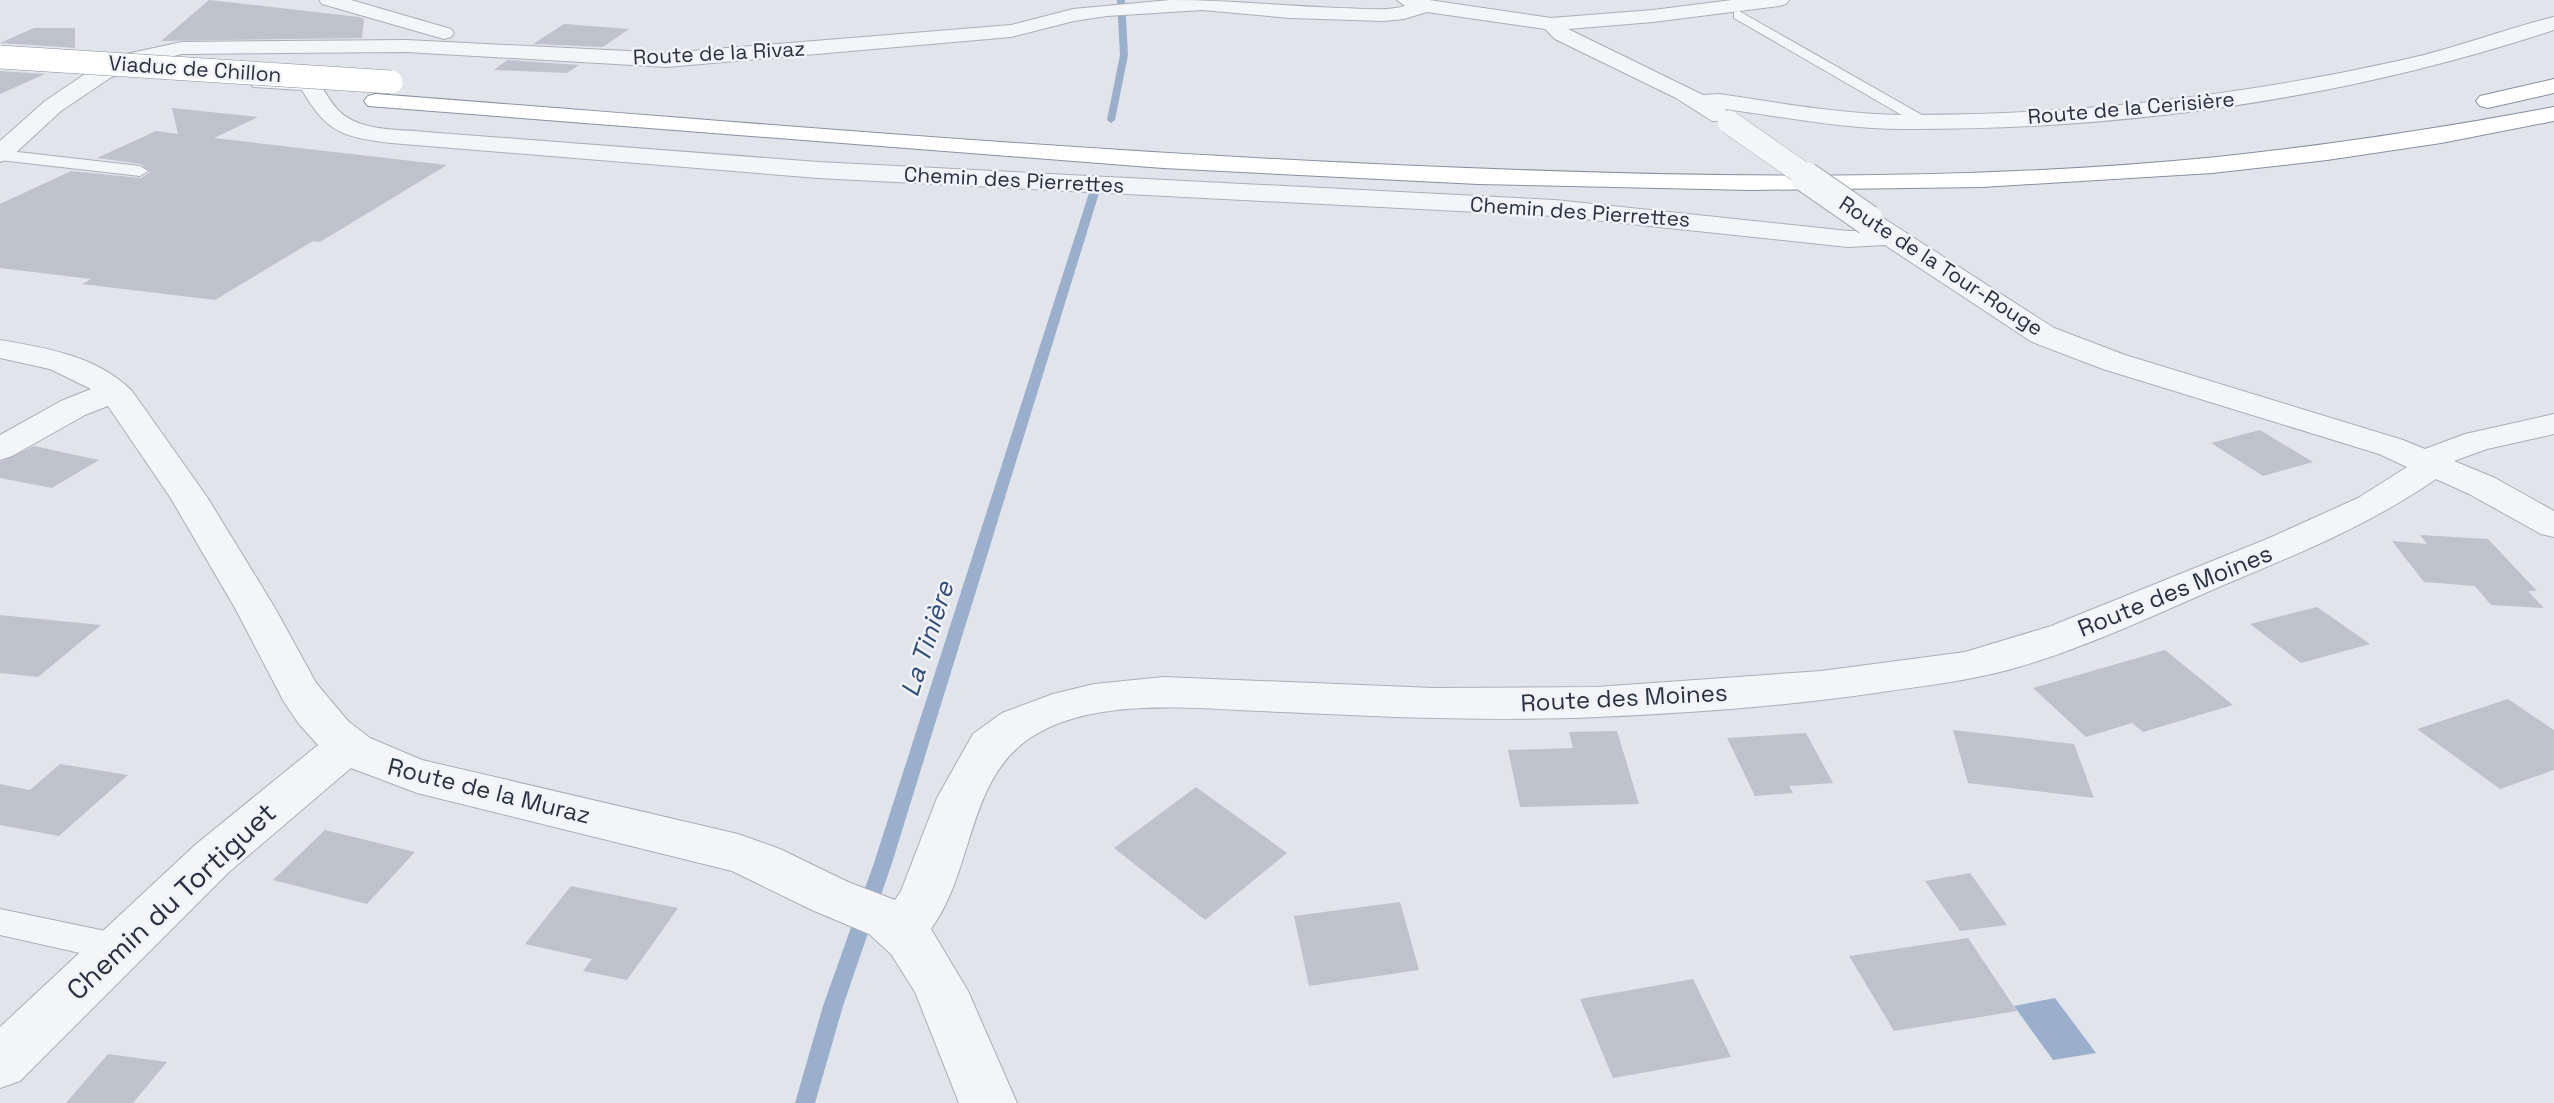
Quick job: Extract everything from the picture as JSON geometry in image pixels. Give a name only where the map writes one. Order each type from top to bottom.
[{"type":"highway","name":"Viaduc de Chillon","points":[[0,57],[384,91]]},
{"type":"highway","name":"Viaduc de Chillon","points":[[0,77],[384,91]]},
{"type":"highway","points":[[2460,106],[2554,86]]},
{"type":"highway","points":[[384,91],[1142,160],[1537,179],[1769,183],[2031,177],[2266,159],[2425,138],[2554,114]]},
{"type":"highway","points":[[384,91],[1277,147],[1533,158],[1664,160],[1975,156]]},
{"type":"street","points":[[329,0],[504,52]]},
{"type":"street","points":[[1416,3],[1551,24],[1642,17],[1779,0]]},
{"type":"street","name":"Route de la Rivaz","points":[[0,154],[53,106],[102,73],[144,55],[191,47],[406,46],[646,60],[710,57],[1021,30],[1073,15],[1107,10],[1202,5],[1290,12],[1383,15],[1404,13],[1416,3]]},
{"type":"street","name":"Route de la Cerisière","points":[[1700,102],[1732,103],[1864,120],[1924,122],[2070,116],[2179,106],[2261,94],[2406,66],[2468,51],[2554,23]]},
{"type":"street","name":"Route de la Tour-Rouge","points":[[1551,24],[1562,35],[1700,102],[1879,228],[2015,319],[2070,347],[2361,437],[2482,486],[2554,526]]},
{"type":"street","name":"Chemin des Pierrettes","points":[[0,68],[309,85],[330,114],[340,122],[378,133],[425,139],[778,167],[1555,208],[1632,214],[1848,239],[1875,239],[1879,228]]},
{"type":"street","name":"Route de la Muraz","points":[[0,349],[54,360],[80,369],[114,392],[185,487],[255,608],[285,670],[306,705],[334,736],[348,746],[372,760],[410,774],[768,862],[868,913]]},
{"type":"street","points":[[0,449],[73,408],[114,392]]},
{"type":"street","name":"Route des Moines","points":[[868,913],[923,901],[960,798],[989,745],[1018,724],[1053,709],[1094,699],[1164,692],[1434,704],[1596,702],[1821,686],[1965,666],[2010,655],[2066,636],[2281,547],[2371,506],[2423,472],[2438,455],[2452,449],[2554,424]]},
{"type":"street","name":"Chemin du Tortiguet","points":[[0,1063],[265,810],[348,746]]},
{"type":"street","points":[[868,913],[924,961],[988,1103]]},
{"type":"lane","points":[[1739,15],[1924,122]]},
{"type":"lane","points":[[0,154],[140,171]]},
{"type":"lane","points":[[0,922],[120,948]]},
{"type":"water","points":[[2055,998],[2096,1053],[2053,1060],[2014,1006]]},
{"type":"building","points":[[209,0],[359,17],[364,19],[362,38],[161,41]]},
{"type":"building","points":[[564,24],[629,29],[603,47],[533,44]]},
{"type":"building","points":[[34,28],[75,28],[75,48],[0,43]]},
{"type":"building","points":[[507,60],[579,65],[567,73],[494,70]]},
{"type":"building","points":[[0,71],[45,74],[0,94]]},
{"type":"building","points":[[172,108],[258,117],[214,138],[447,165],[320,242],[313,241],[215,300],[82,284],[91,279],[0,268],[0,204],[71,171],[141,178],[150,172],[141,164],[97,158],[156,131],[178,134]]},
{"type":"building","points":[[2260,430],[2313,462],[2263,476],[2211,443]]},
{"type":"building","points":[[34,446],[99,460],[52,488],[0,478],[0,462]]},
{"type":"building","points":[[2420,535],[2488,539],[2537,591],[2528,591],[2544,608],[2491,605],[2475,586],[2424,582],[2392,541],[2427,544]]},
{"type":"building","points":[[2317,607],[2370,644],[2301,663],[2250,624]]},
{"type":"building","points":[[0,615],[101,625],[38,677],[0,673]]},
{"type":"building","points":[[2165,650],[2233,705],[2143,732],[2132,723],[2086,737],[2033,688]]},
{"type":"building","points":[[2508,699],[2554,730],[2554,770],[2500,789],[2417,729]]},
{"type":"building","points":[[1953,730],[2074,744],[2094,798],[1968,783]]},
{"type":"building","points":[[1617,731],[1639,804],[1520,807],[1508,750],[1573,748],[1569,732]]},
{"type":"building","points":[[1806,733],[1833,783],[1789,786],[1793,793],[1755,796],[1727,738]]},
{"type":"building","points":[[60,764],[128,775],[59,836],[0,825],[0,784],[30,790]]},
{"type":"building","points":[[1196,787],[1287,853],[1205,920],[1114,848]]},
{"type":"building","points":[[325,830],[415,852],[367,904],[273,880]]},
{"type":"building","points":[[1970,873],[2007,925],[1960,931],[1925,881]]},
{"type":"building","points":[[571,886],[678,908],[627,980],[583,971],[592,959],[525,944]]},
{"type":"building","points":[[1400,902],[1419,970],[1309,986],[1294,916]]},
{"type":"building","points":[[1968,938],[2017,1011],[1894,1031],[1849,956]]},
{"type":"building","points":[[1693,979],[1731,1057],[1613,1078],[1580,999]]},
{"type":"building","points":[[108,1054],[167,1062],[133,1103],[66,1103]]},
{"type":"waterway","name":"La Tinière","points":[[1111,120],[1124,55],[1121,0]]},
{"type":"waterway","name":"La Tinière","points":[[805,1103],[833,1006],[883,863],[1095,190]]}]
